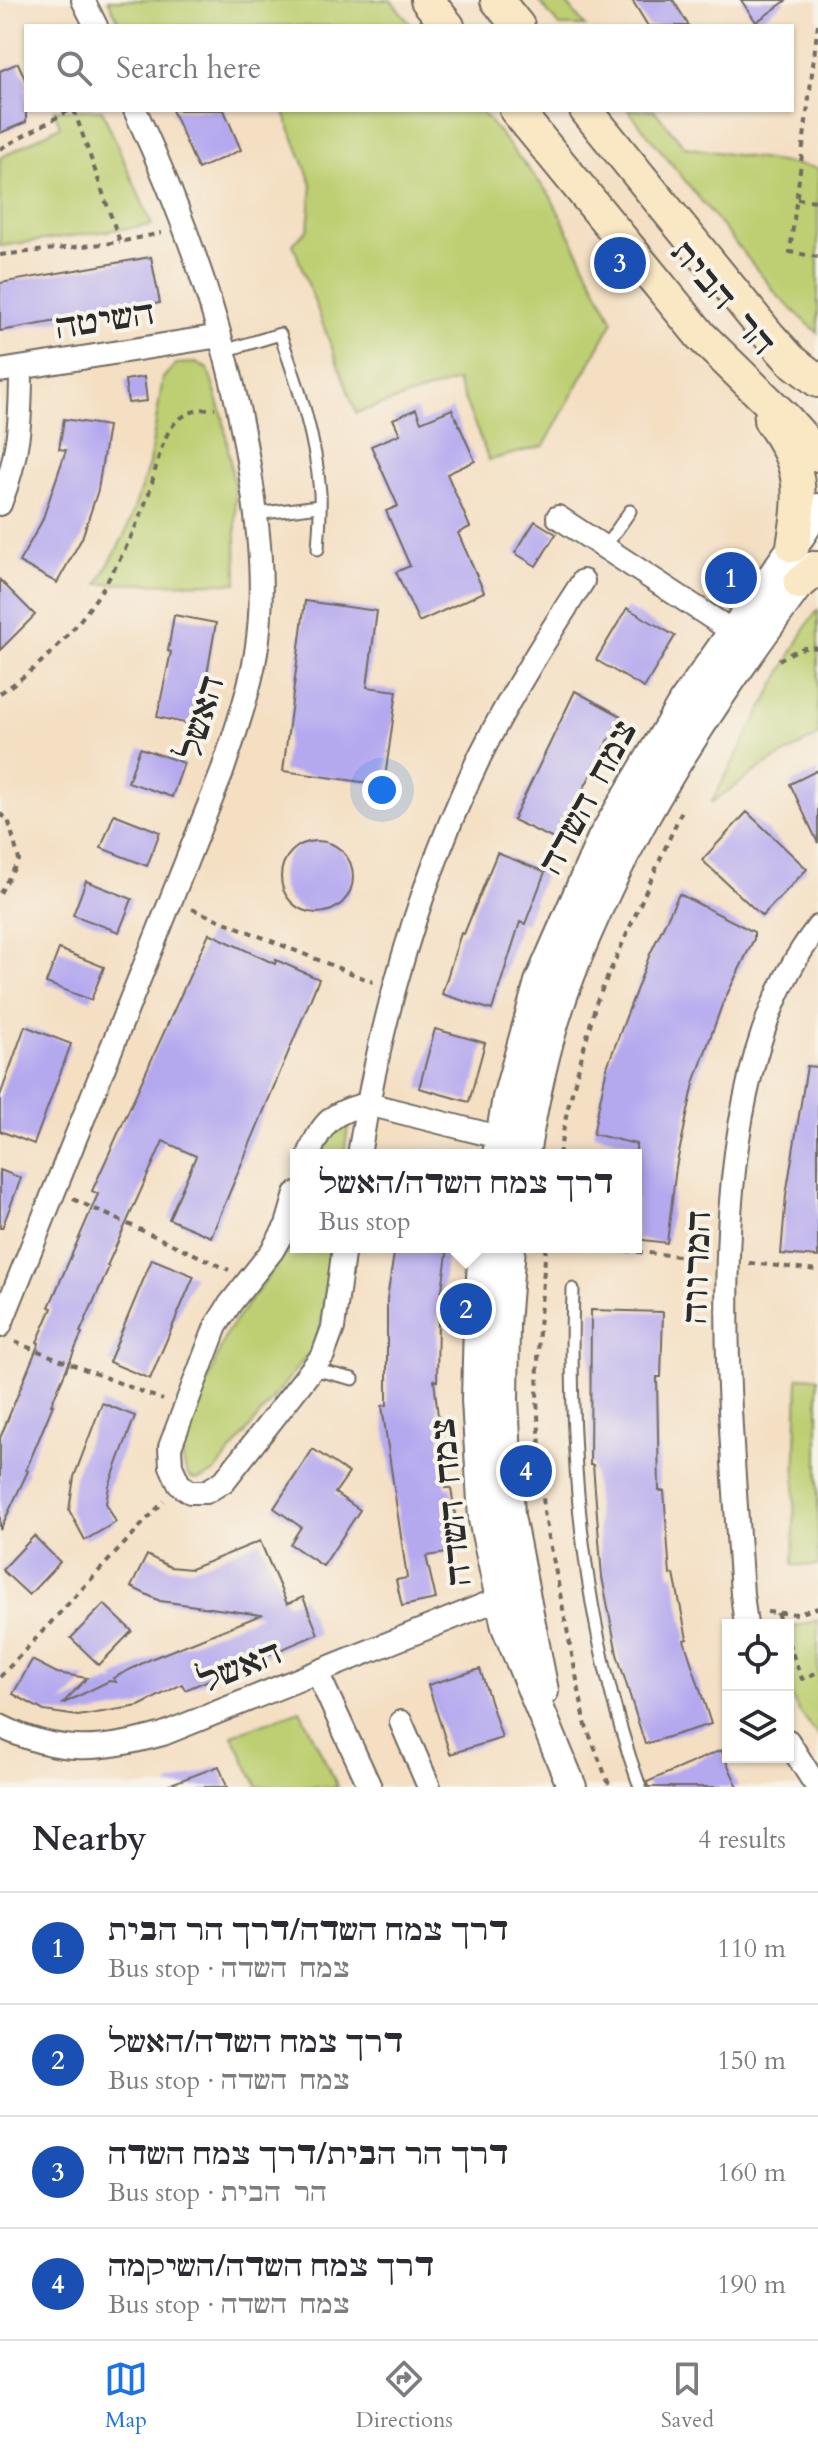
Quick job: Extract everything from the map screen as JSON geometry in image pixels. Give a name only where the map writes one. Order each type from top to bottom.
[{"type":"main road","points":[[427,0],[446,24]]},
{"type":"main road","points":[[497,0],[516,24]]},
{"type":"main road","name":"הר הבית","points":[[518,112],[701,336],[787,420],[818,455]]},
{"type":"main road","name":"הר הבית","points":[[588,112],[758,322],[791,360],[818,381]]},
{"type":"main road","points":[[758,322],[818,362]]},
{"type":"main road","points":[[735,372],[775,427],[794,464],[807,564]]},
{"type":"street","points":[[83,0],[95,24]]},
{"type":"street","name":"האשל","points":[[7,1334],[54,1190],[229,751],[256,654],[261,545],[239,405],[186,228],[136,112]]},
{"type":"street","name":"השיטה","points":[[10,370],[222,343]]},
{"type":"street","points":[[0,504],[22,419],[10,370]]},
{"type":"street","name":"צמח השדה","points":[[512,1148],[537,1091],[565,991],[626,851],[706,717],[807,564],[818,508]]},
{"type":"street","points":[[558,517],[732,631]]},
{"type":"street","name":"צמח השדה","points":[[512,1148],[507,1098],[539,982],[602,838],[656,744],[732,631],[807,564]]},
{"type":"street","points":[[360,1149],[376,1055],[432,872],[481,754],[512,694],[583,581]]},
{"type":"street","name":"המרווה","points":[[746,1618],[728,1357],[728,1261],[734,1181],[746,1098],[765,1031],[782,982],[818,927]]},
{"type":"street","points":[[311,1149],[316,1135],[329,1120],[345,1109],[368,1104],[512,1148]]},
{"type":"street","points":[[290,1215],[272,1251],[216,1326],[170,1447],[171,1466],[179,1484],[190,1492],[206,1492],[224,1481],[323,1355],[333,1328],[343,1253]]},
{"type":"street","name":"צמח השדה","points":[[483,1253],[476,1400],[483,1519],[506,1627],[572,1787]]},
{"type":"street","name":"צמח השדה","points":[[511,1253],[504,1400],[510,1516],[553,1739]]},
{"type":"street","name":"האשל","points":[[0,1726],[53,1745],[90,1749],[119,1746],[163,1734],[499,1599]]},
{"type":"street","points":[[317,1672],[370,1787]]},
{"type":"street","points":[[401,1722],[429,1787]]},
{"type":"street","points":[[794,1751],[817,1787]]},
{"type":"lane","points":[[222,343],[280,334],[300,391],[314,449],[319,506],[318,549]]},
{"type":"lane","points":[[256,514],[319,506]]},
{"type":"lane","points":[[605,547],[630,511]]},
{"type":"lane","points":[[573,1289],[571,1397],[579,1515],[597,1625],[618,1721],[640,1787]]},
{"type":"lane","points":[[312,1369],[353,1379]]},
{"type":"path","points":[[818,24],[790,252],[818,257]]},
{"type":"path","points":[[0,149],[68,112]]},
{"type":"path","points":[[73,112],[120,242]]},
{"type":"path","points":[[797,199],[818,201]]},
{"type":"path","points":[[0,255],[120,242],[186,228]]},
{"type":"path","points":[[0,693],[22,679],[53,651],[112,577],[144,507],[165,441],[175,423],[195,410],[239,405]]},
{"type":"path","points":[[560,1149],[596,1003],[684,806]]},
{"type":"path","points":[[0,814],[8,819],[19,860],[0,893]]},
{"type":"path","points":[[170,901],[394,990]]},
{"type":"path","points":[[54,1190],[249,1280]]},
{"type":"path","points":[[545,1253],[537,1399],[544,1512],[586,1726],[610,1787]]},
{"type":"path","points":[[7,1334],[184,1409]]},
{"type":"path","points":[[0,1677],[179,1484]]},
{"type":"path","points":[[746,1618],[777,1613],[797,1614],[818,1608]]},
{"type":"path","points":[[777,1613],[780,1619]]},
{"type":"path","points":[[794,1658],[802,1679],[818,1672]]},
{"type":"green space","points":[[108,0],[391,0],[410,24],[120,24]]},
{"type":"green space","points":[[538,0],[564,0],[583,24],[557,24]]},
{"type":"green space","points":[[55,112],[103,112],[152,225],[0,246],[0,158],[60,126]]},
{"type":"green space","points":[[284,112],[482,112],[550,195],[613,321],[544,446],[489,460],[457,381],[356,413],[293,244],[308,229],[312,185]]},
{"type":"green space","points":[[630,112],[656,112],[685,147],[818,168],[818,333],[779,297]]},
{"type":"green space","points":[[196,363],[208,369],[223,417],[235,492],[237,583],[98,584],[126,532],[149,464],[163,378],[176,364]]},
{"type":"green space","points":[[818,610],[818,736],[762,767],[711,803],[807,625]]},
{"type":"green space","points":[[349,1120],[345,1149],[325,1149],[333,1135]]},
{"type":"green space","points":[[290,1243],[290,1253],[330,1253],[321,1325],[312,1349],[215,1472],[193,1479],[186,1471],[182,1448],[227,1332]]},
{"type":"green space","points":[[798,1377],[818,1378],[818,1566],[793,1565]]},
{"type":"green space","points":[[818,1620],[818,1736],[794,1702],[794,1627]]},
{"type":"green space","points":[[300,1710],[338,1787],[258,1787],[232,1735]]},
{"type":"building","points":[[632,0],[673,0],[688,24],[647,24]]},
{"type":"building","points":[[741,0],[787,0],[756,22]]},
{"type":"building","points":[[18,63],[24,76],[26,122],[0,133],[0,71]]},
{"type":"building","points":[[173,112],[225,112],[241,150],[198,169]]},
{"type":"building","points":[[151,257],[160,303],[0,331],[0,283]]},
{"type":"building","points":[[144,377],[147,401],[128,403],[125,380]]},
{"type":"building","points":[[416,409],[421,422],[452,409],[475,461],[447,474],[470,527],[458,533],[484,592],[419,622],[396,572],[410,566],[386,511],[398,506],[371,446],[400,434],[393,419]]},
{"type":"building","points":[[64,419],[108,426],[98,490],[82,538],[57,583],[19,562],[42,521],[66,450],[59,449]]},
{"type":"building","points":[[535,521],[556,534],[536,566],[515,553]]},
{"type":"building","points":[[0,580],[35,615],[0,650]]},
{"type":"building","points":[[305,601],[377,611],[367,687],[397,691],[384,785],[283,771]]},
{"type":"building","points":[[627,608],[675,636],[644,688],[596,660]]},
{"type":"building","points":[[174,615],[216,623],[198,726],[157,717],[171,652],[168,651]]},
{"type":"building","points":[[575,691],[621,716],[560,842],[513,820]]},
{"type":"building","points":[[140,748],[184,763],[172,797],[128,782]]},
{"type":"building","points":[[818,770],[818,843],[790,784]]},
{"type":"building","points":[[747,812],[807,869],[762,916],[702,860]]},
{"type":"building","points":[[114,814],[160,832],[147,866],[101,848]]},
{"type":"building","points":[[310,841],[324,841],[343,851],[353,870],[353,884],[343,903],[324,913],[310,913],[291,903],[281,884],[281,870],[291,851]]},
{"type":"building","points":[[497,853],[545,872],[525,924],[520,922],[492,1010],[442,994],[461,933],[464,934]]},
{"type":"building","points":[[86,881],[132,899],[119,932],[73,915]]},
{"type":"building","points":[[679,894],[754,932],[754,939],[722,1005],[694,1083],[676,1167],[667,1243],[642,1240],[642,1149],[636,1149],[636,1144],[593,1134],[607,1067],[650,954]]},
{"type":"building","points":[[209,933],[275,964],[276,960],[319,979],[211,1237],[169,1219],[196,1156],[163,1141],[107,1266],[28,1471],[0,1530],[0,1438],[39,1343],[52,1308],[49,1307],[98,1194],[92,1191]]},
{"type":"building","points":[[59,949],[104,967],[91,1000],[46,983]]},
{"type":"building","points":[[25,1026],[71,1044],[34,1144],[0,1131],[0,1096]]},
{"type":"building","points":[[435,1029],[485,1043],[469,1102],[419,1088]]},
{"type":"building","points":[[807,1066],[818,1067],[818,1257],[781,1254],[786,1195]]},
{"type":"building","points":[[0,1170],[21,1178],[2,1228],[0,1228]]},
{"type":"building","points":[[394,1253],[447,1253],[438,1318],[437,1381],[434,1380],[446,1488],[451,1488],[461,1551],[426,1556],[436,1599],[402,1606],[396,1580],[407,1578],[382,1406],[387,1405],[387,1299]]},
{"type":"building","points":[[152,1259],[194,1276],[150,1379],[109,1362]]},
{"type":"building","points":[[591,1310],[663,1312],[661,1377],[657,1377],[659,1491],[664,1491],[670,1575],[674,1574],[687,1639],[684,1640],[711,1724],[645,1744],[617,1654],[602,1577],[593,1465],[590,1465]]},
{"type":"building","points":[[102,1403],[135,1416],[109,1486],[106,1503],[116,1522],[85,1540],[69,1510],[74,1477]]},
{"type":"building","points":[[313,1449],[349,1473],[335,1493],[360,1510],[323,1566],[290,1544],[301,1527],[274,1508]]},
{"type":"building","points":[[34,1536],[60,1562],[29,1595],[2,1570]]},
{"type":"building","points":[[260,1541],[287,1604],[303,1597],[318,1634],[185,1690],[182,1684],[139,1706],[78,1716],[44,1711],[13,1694],[32,1660],[57,1673],[87,1678],[62,1704],[109,1681],[116,1682],[113,1678],[153,1658],[261,1615],[160,1601],[131,1587],[147,1555],[170,1567],[191,1569]]},
{"type":"building","points":[[104,1604],[132,1631],[99,1665],[71,1638]]},
{"type":"building","points":[[480,1669],[502,1738],[450,1754],[428,1685]]},
{"type":"building","points":[[721,1750],[722,1763],[727,1763],[738,1787],[648,1787],[647,1782]]},
{"type":"building","points":[[219,1766],[227,1787],[168,1785]]},
{"type":"place","name":"דרך הר הבית/דרך צמח השדה","points":[[620,263]]},
{"type":"place","name":"דרך צמח השדה/דרך הר הבית","points":[[731,578]]},
{"type":"place","name":"דרך צמח השדה/האשל","points":[[466,1309]]},
{"type":"place","name":"דרך צמח השדה/השיקמה","points":[[526,1471]]}]
